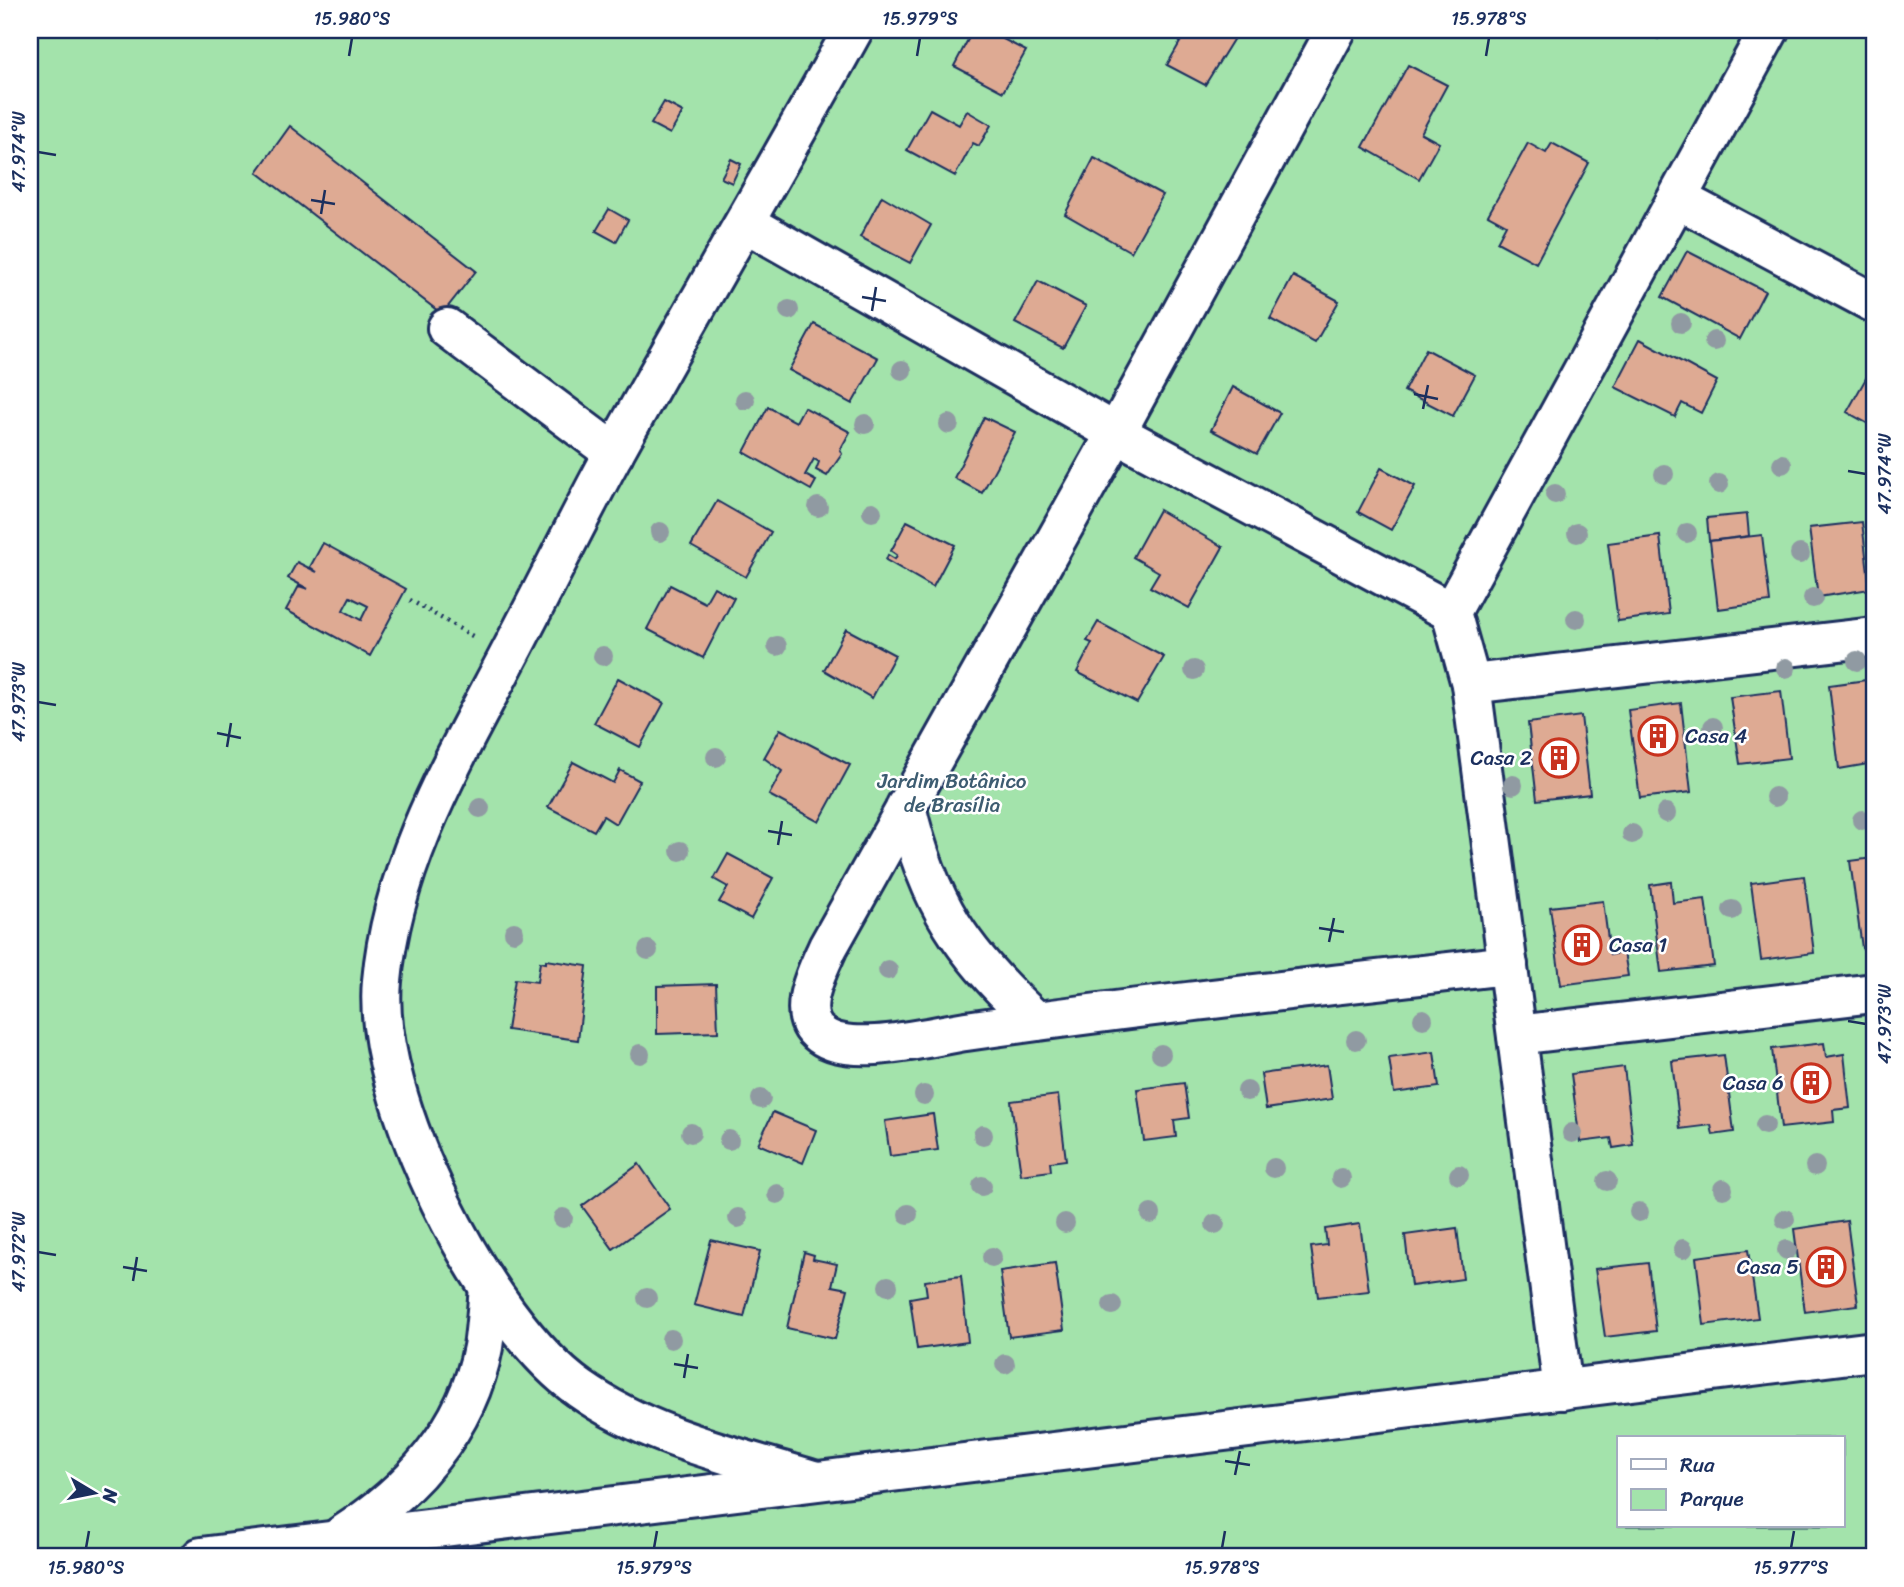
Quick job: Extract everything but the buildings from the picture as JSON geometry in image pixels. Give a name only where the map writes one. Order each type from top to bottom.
[{"type":"street","points":[[813,1480],[695,1444],[630,1419],[578,1387],[524,1336],[489,1288],[432,1183],[403,1114],[383,1041],[381,984],[391,919],[411,851],[441,788],[614,453],[853,30]]},
{"type":"street","points":[[1336,30],[1116,433],[828,947],[814,980],[809,1003],[811,1022],[819,1035],[852,1045],[1508,965]]},
{"type":"street","points":[[1563,1390],[1471,684],[1451,612],[1769,30]]},
{"type":"street","points":[[1678,199],[1874,303]]},
{"type":"street","points":[[746,223],[1116,433],[1451,612]]},
{"type":"street","points":[[447,328],[614,453]]},
{"type":"street","points":[[1471,684],[1874,637]]},
{"type":"street","points":[[906,806],[916,849],[938,904],[959,939],[998,986],[1036,1021]]},
{"type":"street","points":[[1517,1035],[1874,993]]},
{"type":"street","points":[[333,1541],[372,1516],[409,1485],[440,1445],[467,1398],[482,1348],[489,1288]]},
{"type":"street","points":[[201,1557],[1874,1351]]},
{"type":"green space","name":"Jardim Botânico de Brasília","points":[[30,30],[1874,30],[1874,1557],[30,1557]]},
{"type":"place","name":"Casa 4","points":[[1658,736]]},
{"type":"place","name":"Casa 2","points":[[1559,758]]},
{"type":"place","name":"Casa 1","points":[[1582,945]]},
{"type":"place","name":"Casa 6","points":[[1811,1083]]},
{"type":"place","name":"Casa 5","points":[[1826,1267]]}]
